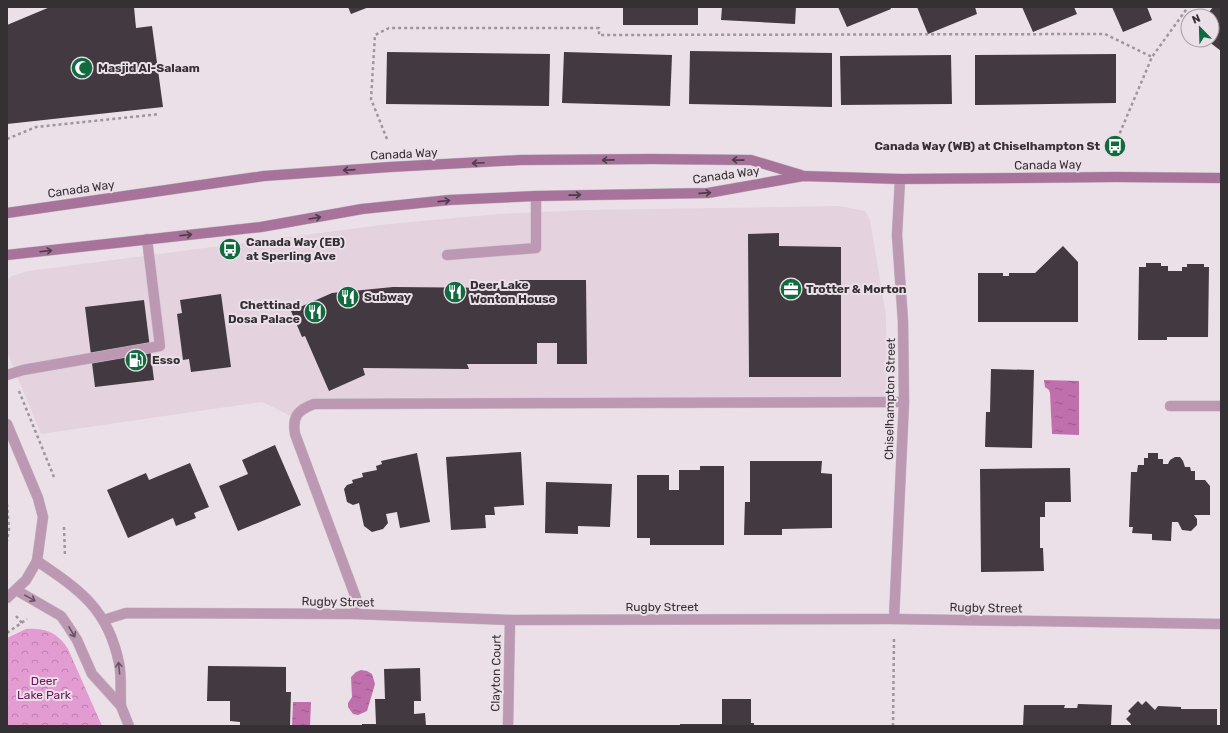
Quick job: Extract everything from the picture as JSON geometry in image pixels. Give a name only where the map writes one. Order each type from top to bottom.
[{"type":"main road","name":"Canada Way","points":[[7,213],[264,176],[504,161],[652,159],[751,160],[803,176]]},
{"type":"main road","name":"Canada Way","points":[[7,256],[261,227],[370,209],[449,200],[536,196],[708,194],[803,176],[900,179],[1116,177],[1221,178]]},
{"type":"street","name":"Chiselhampton Street","points":[[894,619],[904,402],[903,322],[897,235],[900,179]]},
{"type":"street","points":[[448,255],[536,248],[536,196]]},
{"type":"street","points":[[7,375],[23,370],[160,346],[147,239]]},
{"type":"street","points":[[355,614],[356,598],[295,434],[295,418],[303,408],[314,404],[904,402]]},
{"type":"street","points":[[1170,406],[1221,406]]},
{"type":"street","points":[[7,424],[38,498],[43,517],[37,561],[26,580],[7,598]]},
{"type":"street","points":[[37,561],[73,585],[93,604],[104,620],[120,664],[121,706]]},
{"type":"street","points":[[16,590],[61,616],[77,640],[92,674],[121,706],[129,726]]},
{"type":"street","name":"Rugby Street","points":[[104,620],[126,613],[355,614],[510,620],[894,619],[1221,624]]},
{"type":"street","name":"Clayton Court","points":[[508,726],[510,620]]},
{"type":"path","points":[[1118,145],[1119,135],[1152,57],[1188,7]]},
{"type":"path","points":[[387,139],[371,99],[375,35],[389,28],[599,28],[599,35],[1105,34],[1152,57]]},
{"type":"path","points":[[7,139],[36,127],[160,114]]},
{"type":"path","points":[[7,504],[9,528],[7,541]]},
{"type":"path","points":[[893,726],[894,619]]},
{"type":"path","points":[[7,632],[22,623]]},
{"type":"shaded area","points":[[839,206],[865,211],[870,220],[886,315],[887,402],[314,404],[295,418],[262,402],[41,434],[7,352],[7,280],[12,276],[28,271],[389,224],[498,214],[587,210]]},
{"type":"green space","name":"Deer Lake Park","points":[[26,629],[45,630],[55,635],[64,643],[102,726],[7,726],[7,638]]},
{"type":"water","points":[[1044,380],[1079,381],[1079,435],[1052,434],[1050,393],[1045,387]]},
{"type":"water","points":[[361,670],[372,674],[375,684],[367,711],[358,715],[353,714],[348,707],[348,703],[352,697],[351,677],[356,672]]},
{"type":"water","points":[[293,702],[311,702],[310,726],[292,726]]},
{"type":"building","name":"Masjid Al-Salaam","points":[[50,7],[134,7],[136,28],[152,26],[163,107],[7,124],[7,25]]},
{"type":"building","points":[[348,7],[369,7],[351,14]]},
{"type":"building","points":[[623,7],[698,7],[698,25],[623,25]]},
{"type":"building","points":[[722,7],[796,7],[795,24],[721,20]]},
{"type":"building","points":[[838,7],[890,7],[891,9],[847,27]]},
{"type":"building","points":[[917,7],[975,7],[977,14],[928,34]]},
{"type":"building","points":[[1022,7],[1074,7],[1077,14],[1033,32]]},
{"type":"building","points":[[1112,7],[1147,7],[1152,20],[1123,32]]},
{"type":"building","points":[[1221,7],[1221,51],[1217,48],[1220,48],[1220,8],[1212,8]]},
{"type":"building","points":[[690,51],[832,53],[832,107],[689,104]]},
{"type":"building","points":[[387,52],[550,54],[549,106],[386,104]]},
{"type":"building","points":[[564,52],[672,55],[670,106],[562,103]]},
{"type":"building","points":[[1116,54],[1116,103],[975,105],[975,55]]},
{"type":"building","points":[[951,55],[952,104],[841,105],[840,56]]},
{"type":"building","points":[[779,233],[779,246],[841,247],[841,377],[749,377],[748,234]]},
{"type":"building","points":[[1063,246],[1078,262],[1078,322],[978,322],[978,273],[1003,273],[1003,276],[1009,276],[1009,273],[1035,273]]},
{"type":"building","points":[[1146,263],[1161,263],[1161,266],[1168,266],[1168,271],[1182,271],[1182,267],[1187,267],[1187,264],[1204,264],[1204,267],[1209,267],[1208,337],[1167,337],[1167,340],[1138,340],[1139,267],[1146,267]]},
{"type":"building","points":[[516,280],[586,280],[587,364],[557,364],[557,343],[537,343],[537,364],[467,364],[469,369],[363,368],[365,375],[329,391],[305,336],[302,337],[291,311],[332,293],[393,287],[516,288]]},
{"type":"building","points":[[221,294],[231,367],[191,372],[189,359],[183,360],[177,314],[182,313],[180,300]]},
{"type":"building","points":[[144,300],[154,380],[95,387],[85,307]]},
{"type":"building","points":[[991,369],[1034,370],[1032,448],[985,447],[986,412],[990,412]]},
{"type":"building","points":[[275,445],[301,505],[238,531],[219,486],[248,474],[242,460]]},
{"type":"building","points":[[521,452],[524,505],[494,507],[495,515],[485,515],[486,528],[451,530],[446,457]]},
{"type":"building","points":[[417,453],[430,522],[400,528],[397,512],[386,514],[388,523],[383,529],[372,532],[364,526],[359,503],[353,505],[347,502],[344,489],[347,485],[353,483],[352,480],[363,477],[362,473],[377,470],[376,466],[382,464],[381,461]]},
{"type":"building","points":[[1148,453],[1158,453],[1158,459],[1163,459],[1163,464],[1168,464],[1170,460],[1175,457],[1180,457],[1185,467],[1190,467],[1191,471],[1195,471],[1195,480],[1205,480],[1210,486],[1210,515],[1194,515],[1197,519],[1197,525],[1191,531],[1182,530],[1178,522],[1172,522],[1171,541],[1152,540],[1152,534],[1132,533],[1133,527],[1129,527],[1131,472],[1137,472],[1138,465],[1144,465],[1144,458],[1148,458]]},
{"type":"building","points":[[750,461],[822,461],[821,473],[832,474],[832,528],[782,529],[782,535],[744,535],[745,502],[750,502]]},
{"type":"building","points":[[190,463],[209,507],[194,513],[196,518],[176,526],[173,518],[128,538],[107,490],[146,473],[149,480]]},
{"type":"building","points":[[700,466],[724,466],[724,545],[650,545],[650,538],[637,538],[637,475],[669,475],[669,490],[679,490],[679,470],[700,470]]},
{"type":"building","points":[[1070,468],[1071,502],[1045,502],[1045,517],[1040,517],[1040,548],[1043,548],[1044,571],[981,572],[980,469]]},
{"type":"building","points":[[546,482],[612,484],[610,527],[578,526],[578,534],[545,533]]},
{"type":"building","points":[[208,666],[286,667],[286,692],[291,692],[290,726],[240,726],[240,722],[230,721],[230,701],[207,701]]},
{"type":"building","points":[[420,668],[421,701],[414,701],[414,714],[425,713],[426,726],[362,726],[362,724],[376,724],[375,699],[385,699],[384,669]]},
{"type":"building","points":[[722,699],[751,699],[751,723],[754,723],[754,726],[680,726],[680,724],[722,724]]},
{"type":"building","points":[[1138,701],[1142,705],[1146,701],[1155,710],[1158,706],[1181,707],[1181,709],[1217,709],[1217,726],[1131,726],[1126,719],[1131,714],[1128,711]]},
{"type":"building","points":[[1078,704],[1112,705],[1111,726],[1023,726],[1024,705],[1065,705],[1064,708],[1077,708]]},
{"type":"place","name":"Masjid Al-Salaam","points":[[82,68]]},
{"type":"place","name":"Canada Way (WB) at Chiselhampton St","points":[[1115,146]]},
{"type":"place","name":"Canada Way (EB) at Sperling Ave","points":[[230,249]]},
{"type":"place","name":"Trotter & Morton","points":[[791,289]]},
{"type":"place","name":"Deer Lake Wonton House","points":[[455,292]]},
{"type":"place","name":"Subway","points":[[348,297]]},
{"type":"place","name":"Chettinad Dosa Palace","points":[[315,312]]},
{"type":"place","name":"Esso","points":[[136,360]]}]
